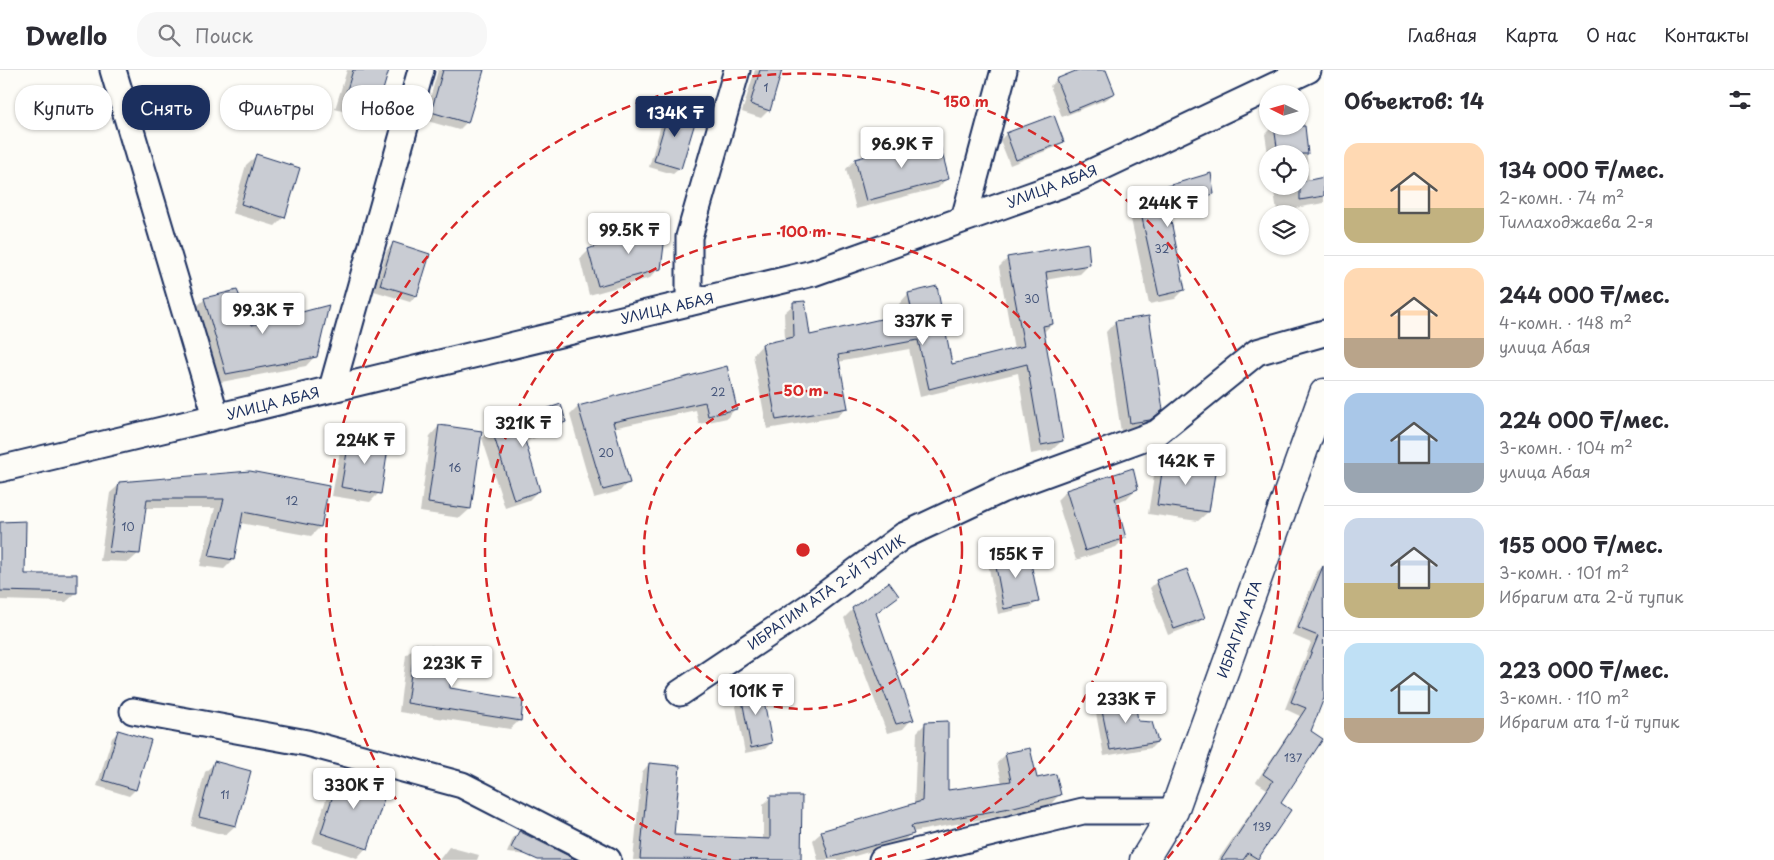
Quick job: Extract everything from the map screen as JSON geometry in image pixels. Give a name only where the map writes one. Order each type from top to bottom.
[{"type":"street","points":[[113,70],[216,416]]},
{"type":"street","points":[[332,388],[422,70]]},
{"type":"street","points":[[688,303],[689,237],[737,70]]},
{"type":"street","points":[[964,219],[1004,70]]},
{"type":"street","name":"УЛИЦА АБАЯ","points":[[0,469],[813,273],[1077,179],[1308,70]]},
{"type":"street","name":"ИБРАГИМ АТА 2-Й ТУПИК","points":[[680,693],[807,608],[903,536],[1001,490],[1157,433],[1257,352],[1324,333]]},
{"type":"street","name":"ИБРАГИМ АТА","points":[[1144,860],[1174,811],[1324,393]]},
{"type":"street","points":[[133,711],[306,744],[462,785],[608,860]]},
{"type":"street","points":[[882,860],[1083,811],[1174,811]]},
{"type":"building","points":[[353,70],[389,70],[384,85],[348,85]]},
{"type":"building","points":[[443,70],[484,70],[468,123],[433,113],[433,105]]},
{"type":"building","points":[[760,70],[782,70],[770,111],[750,104]]},
{"type":"building","points":[[1078,70],[1106,70],[1115,93],[1069,112],[1056,79]]},
{"type":"building","points":[[670,107],[697,116],[681,169],[654,161]]},
{"type":"building","points":[[1054,115],[1064,142],[1016,160],[1006,133]]},
{"type":"building","points":[[1275,135],[1306,135],[1307,145],[1277,145]]},
{"type":"building","points":[[938,137],[949,179],[866,201],[855,159]]},
{"type":"building","points":[[256,154],[300,168],[285,218],[241,204]]},
{"type":"building","points":[[1211,173],[1214,194],[1168,206],[1185,290],[1159,296],[1137,195]]},
{"type":"building","points":[[1324,177],[1324,196],[1300,200],[1300,195],[1309,195],[1309,180]]},
{"type":"building","points":[[667,220],[661,269],[598,286],[588,249]]},
{"type":"building","points":[[393,242],[430,254],[417,296],[380,285]]},
{"type":"building","points":[[1088,243],[1090,265],[1046,272],[1053,324],[1043,326],[1063,441],[1041,445],[1027,364],[929,389],[918,340],[838,355],[848,408],[776,420],[762,344],[794,337],[793,302],[805,301],[810,335],[912,312],[908,293],[937,286],[952,364],[1024,346],[1007,257]]},
{"type":"building","points":[[237,290],[252,325],[329,305],[317,357],[226,374],[204,298]]},
{"type":"building","points":[[1149,316],[1163,410],[1150,420],[1130,423],[1115,321]]},
{"type":"building","points":[[727,366],[737,409],[708,416],[705,402],[613,422],[630,483],[603,490],[578,406]]},
{"type":"building","points":[[561,404],[566,422],[524,437],[540,491],[514,500],[491,427]]},
{"type":"building","points":[[439,425],[482,431],[471,509],[428,503]]},
{"type":"building","points":[[350,435],[389,442],[381,494],[341,487]]},
{"type":"building","points":[[1164,459],[1216,467],[1209,512],[1157,505]]},
{"type":"building","points":[[1133,468],[1138,489],[1115,498],[1126,538],[1085,551],[1066,490]]},
{"type":"building","points":[[250,471],[329,486],[321,527],[243,512],[234,560],[209,556],[224,499],[147,499],[140,554],[109,552],[119,482]]},
{"type":"building","points":[[26,521],[25,574],[77,574],[77,593],[0,591],[0,522]]},
{"type":"building","points":[[1028,549],[1039,602],[1004,609],[994,556]]},
{"type":"building","points":[[1323,566],[1324,698],[1311,731],[1323,739],[1281,803],[1291,810],[1258,859],[1248,853],[1243,860],[1221,860],[1273,781],[1263,774],[1306,708],[1291,702],[1318,636],[1298,628]]},
{"type":"building","points":[[1187,569],[1205,618],[1174,629],[1156,580]]},
{"type":"building","points":[[889,582],[899,596],[876,613],[914,720],[896,724],[852,608]]},
{"type":"building","points":[[415,644],[451,649],[450,688],[523,700],[521,721],[407,703]]},
{"type":"building","points":[[761,685],[772,743],[751,748],[740,689]]},
{"type":"building","points":[[1134,694],[1138,721],[1152,722],[1158,742],[1110,750],[1100,701]]},
{"type":"building","points":[[948,721],[948,790],[1011,781],[1005,753],[1030,748],[1037,778],[1056,774],[1061,795],[1010,808],[911,826],[914,834],[829,858],[821,831],[922,801],[925,722]]},
{"type":"building","points":[[118,730],[151,740],[136,790],[103,780]]},
{"type":"building","points":[[214,761],[251,771],[236,826],[199,817]]},
{"type":"building","points":[[649,763],[680,766],[674,835],[770,839],[770,796],[802,796],[801,860],[640,859]]},
{"type":"building","points":[[341,770],[388,786],[368,849],[321,833]]},
{"type":"building","points":[[519,831],[577,860],[538,860],[511,848]]}]
